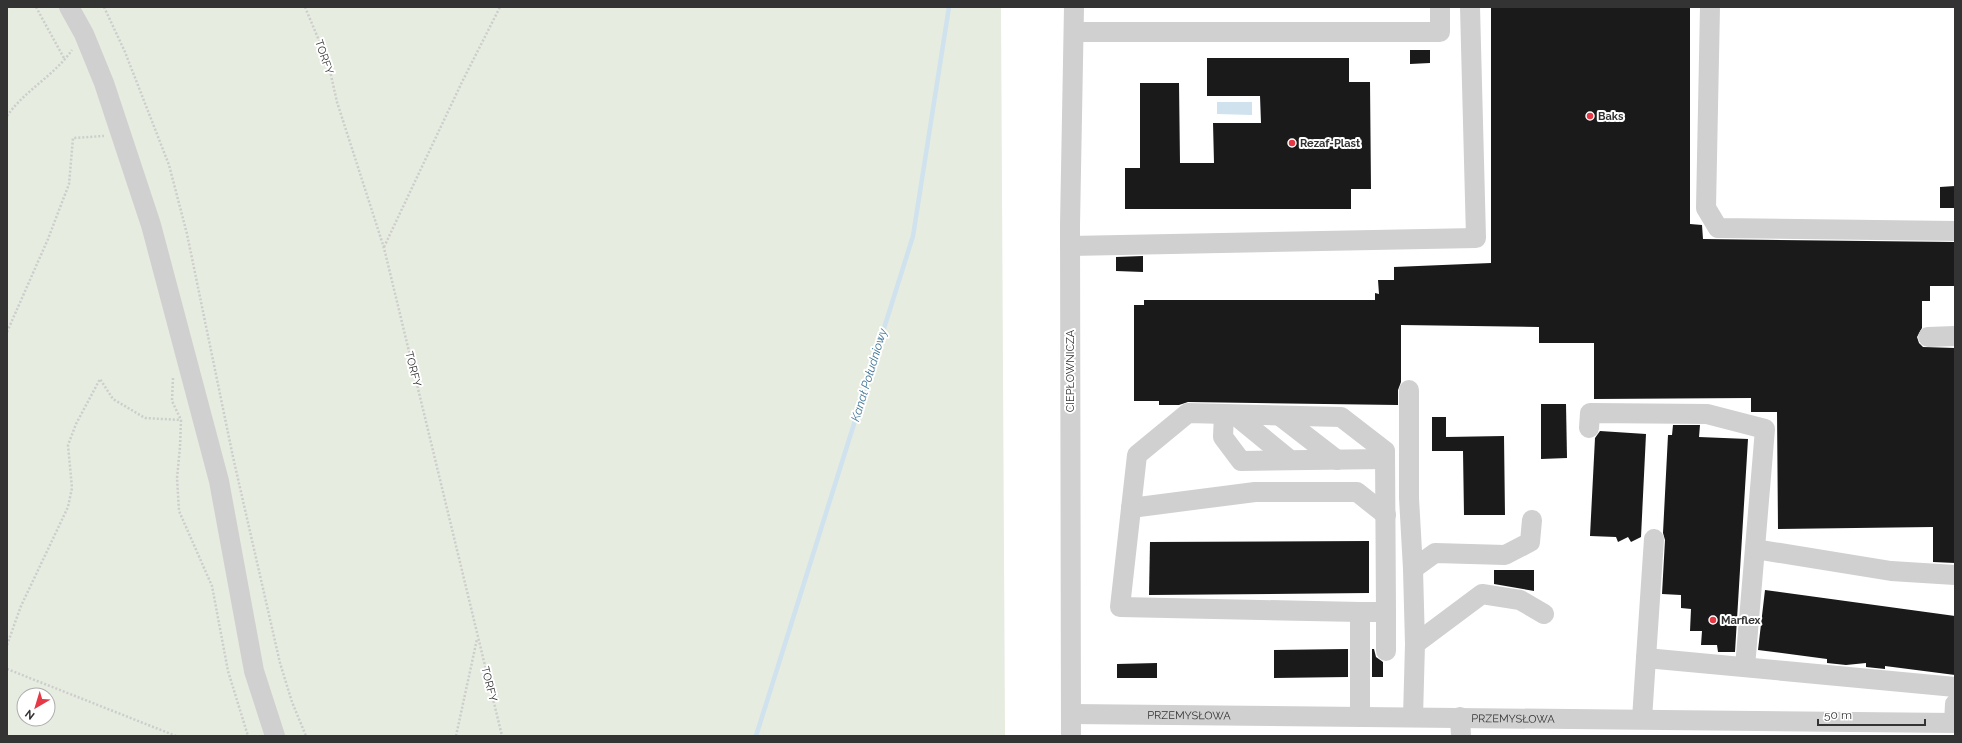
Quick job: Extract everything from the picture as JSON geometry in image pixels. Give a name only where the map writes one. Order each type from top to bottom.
[{"type":"street","points":[[69,7],[84,34],[104,83],[151,225],[219,481],[254,671],[275,736]]},
{"type":"street","name":"CIEPŁOWNICZA","points":[[1071,736],[1070,246],[1074,7]]},
{"type":"street","points":[[1074,32],[1440,32],[1440,7]]},
{"type":"street","points":[[1070,246],[1476,238],[1470,7]]},
{"type":"street","points":[[1710,7],[1706,208],[1718,228],[1955,231]]},
{"type":"street","points":[[1928,337],[1955,336]]},
{"type":"street","points":[[1409,390],[1409,498],[1415,644],[1413,717]]},
{"type":"street","points":[[1386,612],[1120,607],[1137,455],[1188,413],[1341,417],[1385,451],[1386,515],[1386,612],[1386,651]]},
{"type":"street","points":[[1589,428],[1590,413],[1707,414],[1765,430],[1745,667]]},
{"type":"street","points":[[1229,414],[1223,437],[1241,460],[1385,459]]},
{"type":"street","points":[[1229,414],[1290,460]]},
{"type":"street","points":[[1280,416],[1337,460]]},
{"type":"street","points":[[1131,508],[1255,492],[1357,492],[1386,515]]},
{"type":"street","points":[[1413,569],[1435,553],[1505,555],[1530,542],[1532,520]]},
{"type":"street","points":[[1642,719],[1654,539]]},
{"type":"street","points":[[1755,549],[1891,571],[1955,575]]},
{"type":"street","points":[[1415,644],[1482,594],[1520,600],[1544,614]]},
{"type":"street","points":[[1360,612],[1360,717]]},
{"type":"street","points":[[1646,658],[1955,687]]},
{"type":"street","name":"PRZEMYSŁOWA","points":[[1071,714],[1413,717],[1461,726],[1642,719],[1955,716]]},
{"type":"path","points":[[36,7],[65,60]]},
{"type":"path","points":[[104,7],[125,52],[169,165],[187,234],[233,457],[280,663],[292,702],[306,736]]},
{"type":"path","name":"TORFY","points":[[305,7],[328,62],[337,102],[384,248],[502,736]]},
{"type":"path","points":[[384,248],[462,82],[500,7]]},
{"type":"path","points":[[7,116],[17,102],[47,78],[65,60],[84,34]]},
{"type":"path","points":[[7,332],[48,239],[69,184],[73,138],[121,135]]},
{"type":"path","points":[[174,374],[172,401],[181,420],[177,478],[179,511],[212,586],[228,671],[248,736]]},
{"type":"path","points":[[7,645],[21,606],[68,507],[72,488],[68,445],[76,424],[100,379],[113,399],[145,418],[181,420]]},
{"type":"path","points":[[456,736],[478,637]]},
{"type":"path","points":[[7,669],[176,736]]},
{"type":"shaded area","points":[[7,7],[1001,7],[1005,736],[7,736]]},
{"type":"water","points":[[1217,102],[1252,102],[1252,115],[1217,114]]},
{"type":"building","name":"Baks","points":[[1491,7],[1690,7],[1690,224],[1702,225],[1703,239],[1955,242],[1955,286],[1930,286],[1930,301],[1922,301],[1922,328],[1917,337],[1919,343],[1923,347],[1955,348],[1955,563],[1933,562],[1933,527],[1778,529],[1777,412],[1751,412],[1751,398],[1594,399],[1594,343],[1539,343],[1539,327],[1401,325],[1401,382],[1398,390],[1398,405],[1188,402],[1179,405],[1159,405],[1159,401],[1134,401],[1134,305],[1144,305],[1144,300],[1375,300],[1375,293],[1379,294],[1378,280],[1394,280],[1394,267],[1491,263]]},
{"type":"building","points":[[1410,50],[1430,50],[1430,63],[1410,64]]},
{"type":"building","name":"Rezaf-Plast","points":[[1207,58],[1349,58],[1349,82],[1370,82],[1371,189],[1351,189],[1351,209],[1125,209],[1125,168],[1140,168],[1140,83],[1179,83],[1180,163],[1214,163],[1213,123],[1261,123],[1260,96],[1207,96]]},
{"type":"building","points":[[1955,186],[1955,208],[1940,208],[1940,187]]},
{"type":"building","points":[[1143,256],[1143,272],[1116,271],[1116,257]]},
{"type":"building","points":[[1541,404],[1566,404],[1567,458],[1541,459]]},
{"type":"building","points":[[1432,417],[1446,417],[1446,437],[1504,436],[1505,515],[1464,515],[1463,451],[1432,451]]},
{"type":"building","points":[[1673,425],[1700,425],[1699,437],[1748,439],[1735,652],[1718,652],[1717,645],[1701,645],[1702,631],[1690,631],[1691,609],[1681,608],[1681,595],[1662,594],[1665,540],[1663,533],[1668,435],[1672,435]]},
{"type":"building","points":[[1600,431],[1646,434],[1641,537],[1631,542],[1628,537],[1618,542],[1616,537],[1590,536],[1595,438]]},
{"type":"building","points":[[1369,541],[1369,593],[1149,595],[1150,542]]},
{"type":"building","points":[[1494,570],[1534,570],[1534,591],[1494,584]]},
{"type":"building","points":[[1765,590],[1955,616],[1955,675],[1885,666],[1885,669],[1866,667],[1866,663],[1846,665],[1827,663],[1827,659],[1758,650]]},
{"type":"building","points":[[1348,649],[1348,677],[1274,678],[1274,650]]},
{"type":"building","points":[[1372,649],[1374,649],[1376,657],[1383,662],[1383,677],[1372,677]]},
{"type":"building","points":[[1157,663],[1157,678],[1117,678],[1117,664]]},
{"type":"waterway","name":"Kanał Południowy","points":[[756,736],[913,236],[949,7]]},
{"type":"place","name":"Baks","points":[[1590,116]]},
{"type":"place","name":"Rezaf-Plast","points":[[1292,143]]},
{"type":"place","name":"Marflex","points":[[1713,620]]}]
